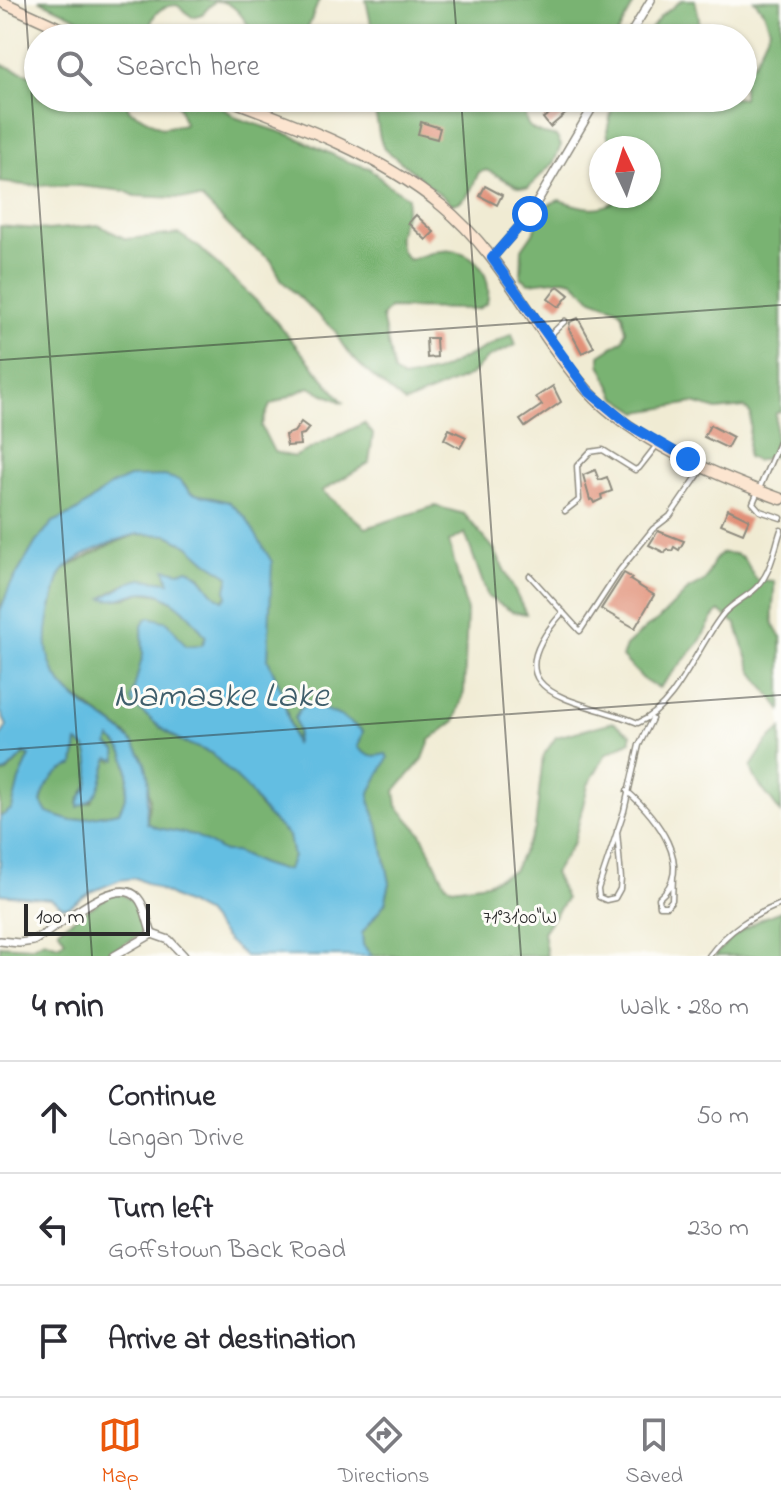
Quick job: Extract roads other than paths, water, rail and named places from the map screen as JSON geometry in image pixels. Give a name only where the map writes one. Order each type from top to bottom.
[{"type":"main road","points":[[0,1],[50,24]]},
{"type":"main road","points":[[262,112],[323,135],[402,178],[442,206],[492,258],[578,379],[604,406],[659,443],[781,499]]},
{"type":"street","points":[[636,24],[651,0]]},
{"type":"street","points":[[492,258],[530,214],[590,112]]},
{"type":"street","points":[[0,941],[33,941],[108,893],[123,889],[139,899],[152,934]]},
{"type":"street","points":[[114,956],[152,934],[169,940],[184,956]]},
{"type":"lane","points":[[547,337],[565,321]]},
{"type":"lane","points":[[781,438],[753,503],[781,518]]},
{"type":"lane","points":[[565,511],[579,500],[577,466],[587,454],[603,450],[635,470],[659,443]]},
{"type":"lane","points":[[530,576],[580,631],[620,570],[653,529],[670,516],[705,466]]},
{"type":"lane","points":[[617,831],[620,889],[615,898],[606,900],[599,897],[598,889],[639,745],[653,716],[726,611],[751,593],[766,576],[781,530]]},
{"type":"lane","points":[[563,612],[536,648],[536,671],[540,681],[553,694],[574,704],[617,714],[638,723],[653,716]]},
{"type":"lane","points":[[627,791],[659,823],[671,851],[673,877],[672,900],[667,906],[660,906],[659,898],[668,890],[673,877]]},
{"type":"lane","points":[[709,956],[735,927],[781,904]]},
{"type":"water","name":"Namaske Lake","points":[[164,476],[179,480],[191,493],[229,502],[246,518],[272,562],[268,660],[280,687],[295,745],[298,732],[295,718],[307,702],[340,716],[363,731],[358,747],[364,753],[374,756],[386,754],[388,758],[370,792],[390,883],[385,903],[362,933],[363,945],[372,956],[245,956],[205,913],[136,878],[120,880],[91,892],[69,907],[63,907],[51,899],[0,894],[0,817],[12,809],[19,780],[30,756],[24,754],[0,774],[0,737],[7,726],[0,711],[0,611],[10,586],[36,542],[53,522],[76,512],[111,485],[129,477]],"holes":[[[138,534],[168,535],[188,545],[229,576],[227,597],[223,600],[198,575],[187,569],[180,572],[165,569],[169,582],[141,579],[103,598],[156,593],[185,611],[206,637],[202,645],[186,646],[168,622],[150,617],[145,620],[142,626],[143,654],[131,700],[161,728],[181,741],[211,753],[246,787],[267,815],[289,836],[293,857],[288,869],[262,864],[235,852],[224,852],[194,835],[147,823],[149,783],[142,757],[117,728],[74,697],[51,666],[47,632],[61,574],[90,552]],[[110,738],[118,745],[127,762],[128,783],[119,812],[71,821],[47,813],[41,802],[45,789],[57,774],[74,765],[77,742],[86,748],[90,768],[88,784],[78,807],[92,798],[100,787],[109,758],[117,760],[116,750],[108,745]]]}]
